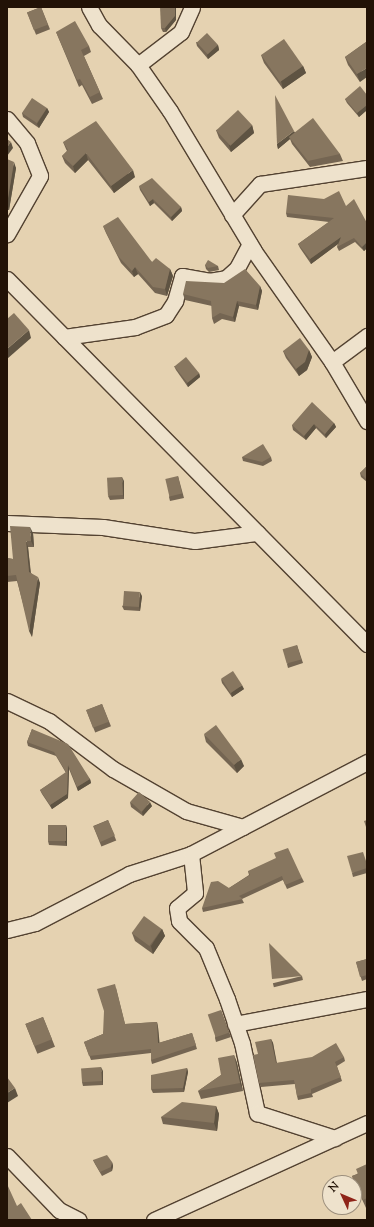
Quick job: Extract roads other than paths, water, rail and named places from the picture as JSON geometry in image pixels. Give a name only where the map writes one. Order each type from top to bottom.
[{"type":"street","points":[[89,7],[99,25],[138,65],[250,244],[332,362],[367,421]]},
{"type":"street","points":[[138,65],[181,32],[192,7]]},
{"type":"street","points":[[7,119],[27,143],[40,176],[7,234]]},
{"type":"street","points":[[232,215],[260,184],[367,168]]},
{"type":"street","points":[[64,337],[135,327],[166,315],[175,301],[182,276],[209,281],[226,278],[237,268],[250,244]]},
{"type":"street","points":[[7,278],[367,644]]},
{"type":"street","points":[[332,362],[367,336]]},
{"type":"street","points":[[7,523],[117,529],[195,541],[257,533]]},
{"type":"street","points":[[7,701],[49,721],[113,769],[186,811],[243,827]]},
{"type":"street","points":[[7,930],[35,923],[129,874],[191,854],[367,762]]},
{"type":"street","points":[[191,854],[195,893],[177,908],[179,921],[206,948],[235,1024],[256,1113],[335,1138]]},
{"type":"street","points":[[235,1024],[367,1000]]},
{"type":"street","points":[[154,1220],[367,1123]]},
{"type":"street","points":[[7,1156],[59,1210],[79,1220]]}]
